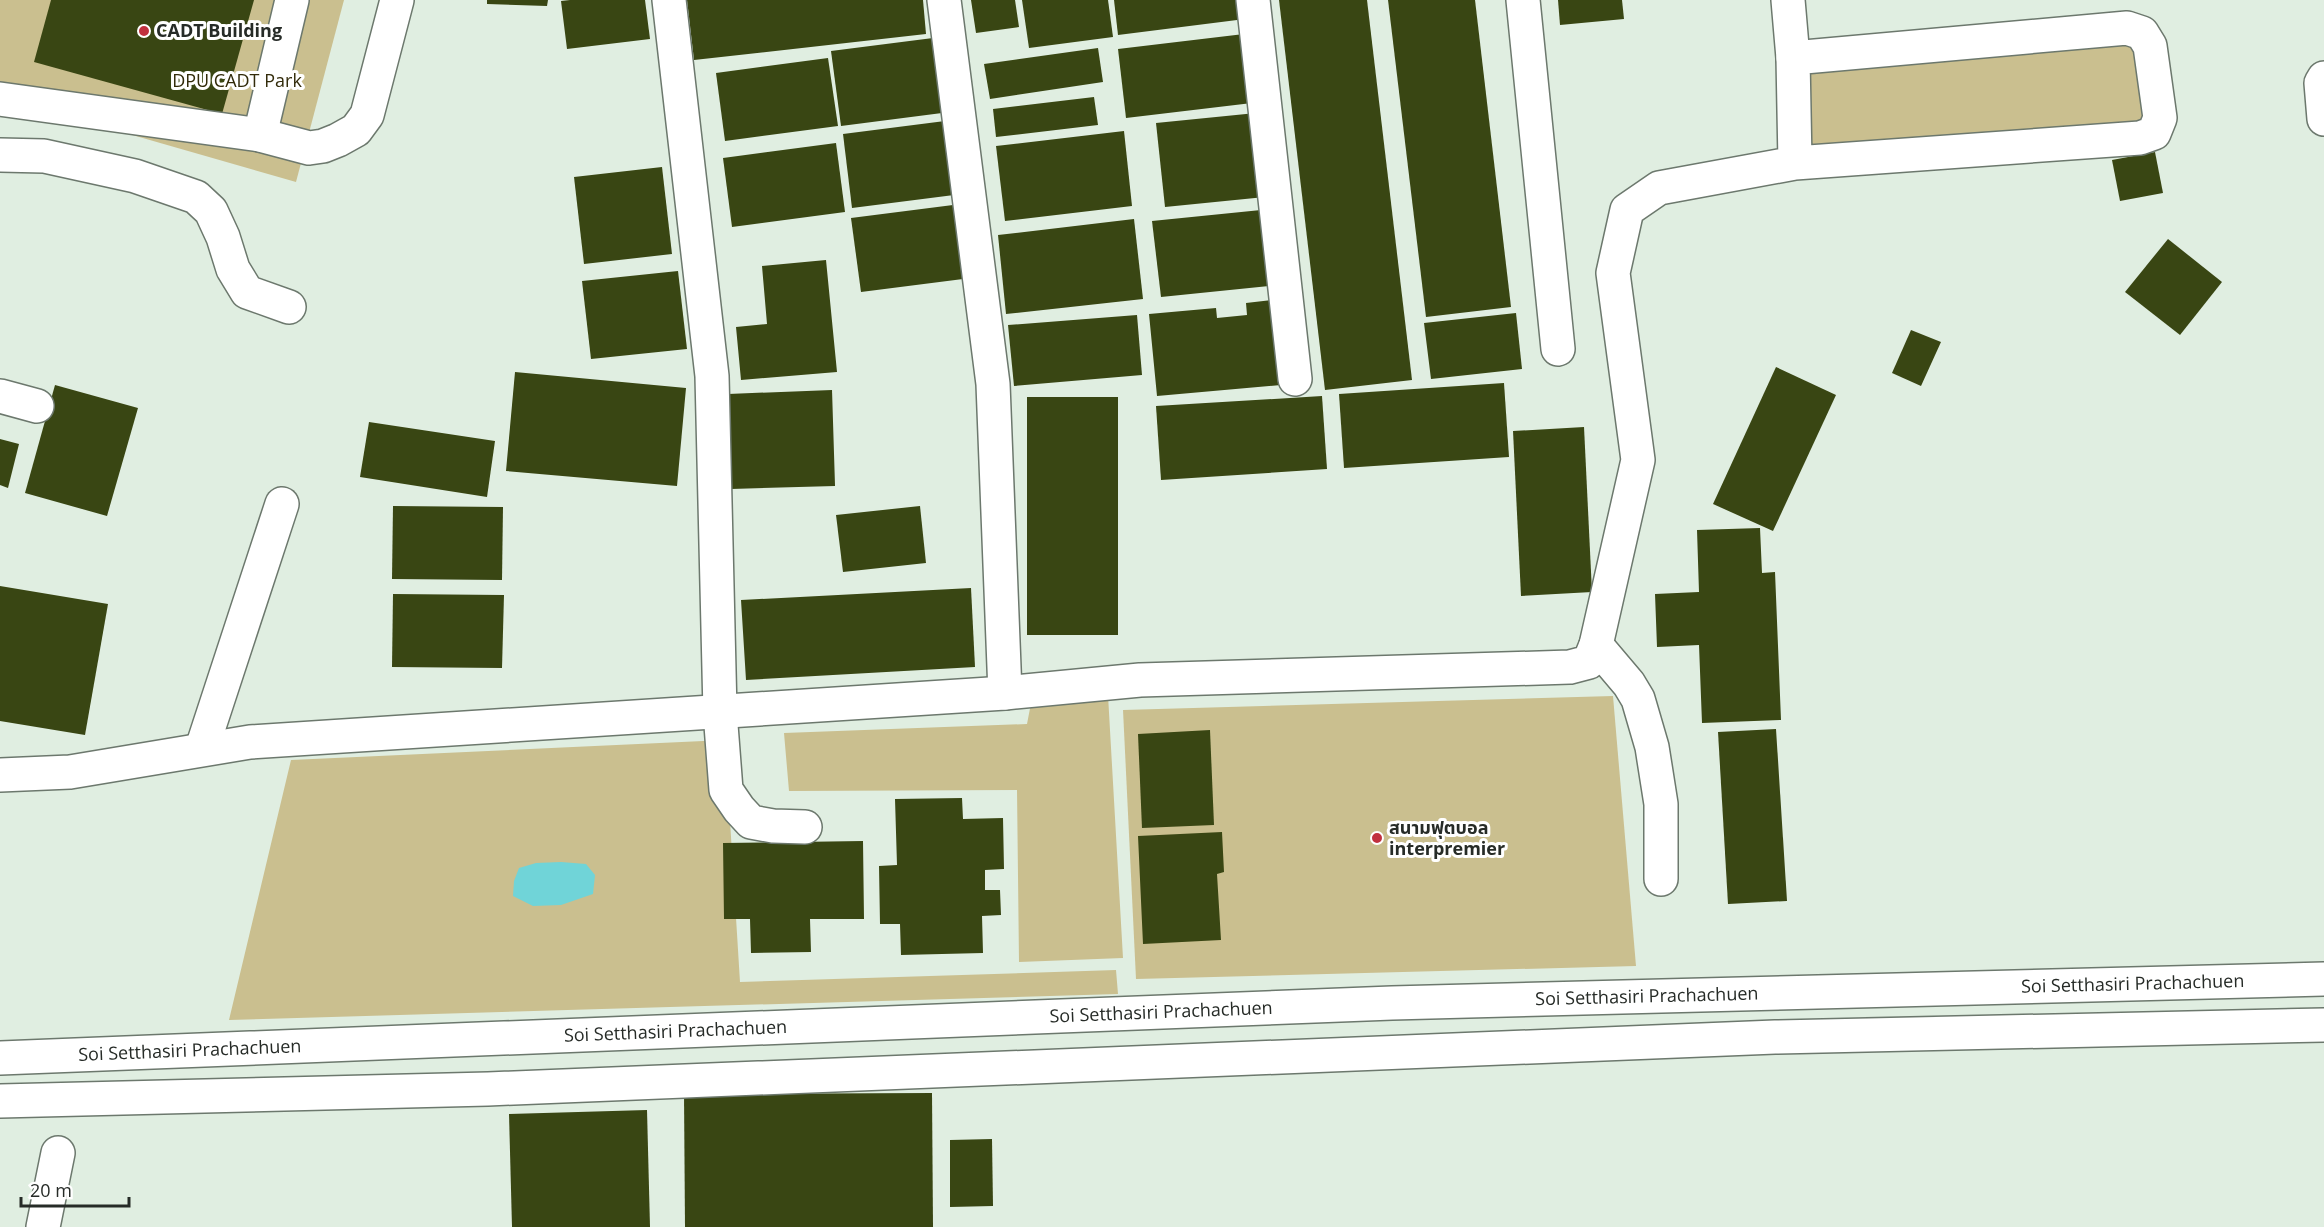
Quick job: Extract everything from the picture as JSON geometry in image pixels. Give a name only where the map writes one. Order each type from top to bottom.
[{"type":"street","points":[[260,135],[292,0]]},
{"type":"street","points":[[0,99],[260,135],[309,148],[323,146],[356,130],[367,115],[397,0]]},
{"type":"street","points":[[669,0],[712,376],[720,712],[726,790],[751,822],[773,826],[805,827]]},
{"type":"street","points":[[945,0],[993,384],[1005,693]]},
{"type":"street","points":[[1253,0],[1295,379]]},
{"type":"street","points":[[1523,0],[1557,349]]},
{"type":"street","points":[[1788,0],[1793,58],[1795,163]]},
{"type":"street","points":[[0,775],[70,772],[202,748],[250,742],[1005,693],[1140,680],[1570,667],[1590,662],[1596,645],[1638,460],[1613,273],[1627,210],[1659,188],[1795,163],[2140,138],[2154,133],[2160,118],[2151,46],[2142,33],[2127,28],[1793,58]]},
{"type":"street","points":[[2324,78],[2321,83],[2324,119]]},
{"type":"street","points":[[0,155],[44,156],[135,176],[196,197],[211,211],[223,237],[233,269],[247,292],[289,307]]},
{"type":"street","points":[[0,396],[37,406]]},
{"type":"street","points":[[202,748],[282,504]]},
{"type":"street","points":[[1596,645],[1629,684],[1638,699],[1652,747],[1660,804],[1661,879]]},
{"type":"street","name":"Soi Setthasiri Prachachuen","points":[[0,1058],[1404,1002],[2324,979]]},
{"type":"street","points":[[0,1101],[488,1089],[1775,1037],[2324,1025]]},
{"type":"street","points":[[43,1227],[58,1153]]},
{"type":"green space","name":"DPU CADT Park","points":[[0,0],[344,0],[296,182],[0,97]]},
{"type":"green space","points":[[2147,22],[2158,131],[1799,158],[1792,52]]},
{"type":"green space","points":[[1033,693],[1108,695],[1123,958],[1019,962],[1017,790],[789,791],[784,733],[1027,724]]},
{"type":"green space","name":"สนามฟุตบอล interpremier","points":[[1613,696],[1636,966],[1136,979],[1123,710]]},
{"type":"green space","points":[[725,740],[740,982],[1116,970],[1118,994],[229,1020],[291,760]]},
{"type":"water","points":[[536,863],[586,864],[595,875],[593,894],[561,905],[533,906],[513,896],[514,881],[519,868]]},
{"type":"building","name":"CADT Building","points":[[51,0],[254,0],[222,114],[34,62]]},
{"type":"building","points":[[487,0],[548,0],[547,6],[487,4]]},
{"type":"building","points":[[645,0],[650,39],[567,49],[561,1]]},
{"type":"building","points":[[687,0],[923,0],[926,34],[694,60]]},
{"type":"building","points":[[971,0],[1015,0],[1019,27],[976,33]]},
{"type":"building","points":[[1022,0],[1108,0],[1113,37],[1029,48]]},
{"type":"building","points":[[1114,0],[1242,0],[1245,19],[1118,35]]},
{"type":"building","points":[[1279,0],[1367,0],[1412,380],[1325,390]]},
{"type":"building","points":[[1388,0],[1475,0],[1511,307],[1426,317]]},
{"type":"building","points":[[1558,0],[1622,0],[1624,19],[1560,25]]},
{"type":"building","points":[[1244,34],[1252,103],[1126,118],[1118,49]]},
{"type":"building","points":[[933,38],[942,113],[841,126],[831,51]]},
{"type":"building","points":[[1098,48],[1103,82],[990,99],[984,64]]},
{"type":"building","points":[[828,58],[838,126],[725,141],[716,73]]},
{"type":"building","points":[[1094,97],[1098,125],[996,137],[993,109]]},
{"type":"building","points":[[1256,113],[1265,197],[1165,207],[1156,123]]},
{"type":"building","points":[[945,121],[954,195],[852,208],[843,134]]},
{"type":"building","points":[[1124,131],[1132,206],[1005,221],[996,146]]},
{"type":"building","points":[[836,143],[845,212],[732,227],[723,158]]},
{"type":"building","points":[[2155,152],[2163,193],[2120,201],[2112,160]]},
{"type":"building","points":[[662,167],[672,254],[584,264],[574,177]]},
{"type":"building","points":[[953,205],[963,279],[861,292],[851,218]]},
{"type":"building","points":[[1261,210],[1269,286],[1161,297],[1152,221]]},
{"type":"building","points":[[1134,219],[1143,299],[1006,314],[998,235]]},
{"type":"building","points":[[2168,239],[2222,282],[2180,335],[2125,292]]},
{"type":"building","points":[[826,260],[837,372],[741,380],[736,327],[767,324],[762,266]]},
{"type":"building","points":[[678,271],[687,349],[591,359],[582,281]]},
{"type":"building","points":[[1273,300],[1281,385],[1157,396],[1149,314],[1216,308],[1217,318],[1247,315],[1246,303]]},
{"type":"building","points":[[1516,313],[1522,369],[1431,379],[1424,323]]},
{"type":"building","points":[[1137,315],[1142,375],[1014,386],[1008,325]]},
{"type":"building","points":[[1911,330],[1941,342],[1921,386],[1892,373]]},
{"type":"building","points":[[1776,367],[1836,395],[1773,531],[1713,504]]},
{"type":"building","points":[[515,372],[686,388],[677,486],[506,471]]},
{"type":"building","points":[[1504,383],[1509,457],[1344,468],[1339,394]]},
{"type":"building","points":[[55,385],[138,408],[107,516],[25,493]]},
{"type":"building","points":[[832,390],[835,486],[731,489],[728,394]]},
{"type":"building","points":[[1322,396],[1327,469],[1161,480],[1156,406]]},
{"type":"building","points":[[1027,397],[1118,397],[1118,635],[1027,635]]},
{"type":"building","points":[[369,422],[495,441],[487,497],[360,477]]},
{"type":"building","points":[[1584,427],[1592,592],[1521,596],[1513,431]]},
{"type":"building","points":[[0,439],[19,444],[8,488],[0,485]]},
{"type":"building","points":[[393,506],[503,507],[502,580],[392,579]]},
{"type":"building","points":[[920,506],[926,563],[843,572],[836,515]]},
{"type":"building","points":[[1760,528],[1762,573],[1775,572],[1781,720],[1702,723],[1699,645],[1657,647],[1655,594],[1699,592],[1697,530]]},
{"type":"building","points":[[0,586],[108,604],[85,735],[0,721]]},
{"type":"building","points":[[971,588],[975,667],[746,680],[741,600]]},
{"type":"building","points":[[393,594],[504,595],[502,668],[392,667]]},
{"type":"building","points":[[1776,729],[1787,901],[1728,904],[1718,732]]},
{"type":"building","points":[[1210,730],[1214,825],[1142,828],[1138,734]]},
{"type":"building","points":[[962,798],[963,819],[1003,818],[1004,869],[985,870],[985,890],[1000,890],[1001,915],[982,916],[983,953],[901,955],[900,924],[880,924],[879,866],[897,865],[895,799]]},
{"type":"building","points":[[1222,832],[1224,872],[1217,874],[1221,940],[1143,944],[1138,836]]},
{"type":"building","points":[[863,841],[864,919],[810,919],[811,952],[751,953],[750,919],[724,919],[723,843]]},
{"type":"building","points":[[932,1093],[933,1227],[685,1227],[684,1094]]},
{"type":"building","points":[[647,1110],[650,1227],[512,1227],[509,1114]]},
{"type":"building","points":[[992,1139],[993,1206],[950,1207],[950,1140]]},
{"type":"place","name":"CADT Building","points":[[144,31]]},
{"type":"place","name":"สนามฟุตบอล interpremier","points":[[1377,838]]}]
